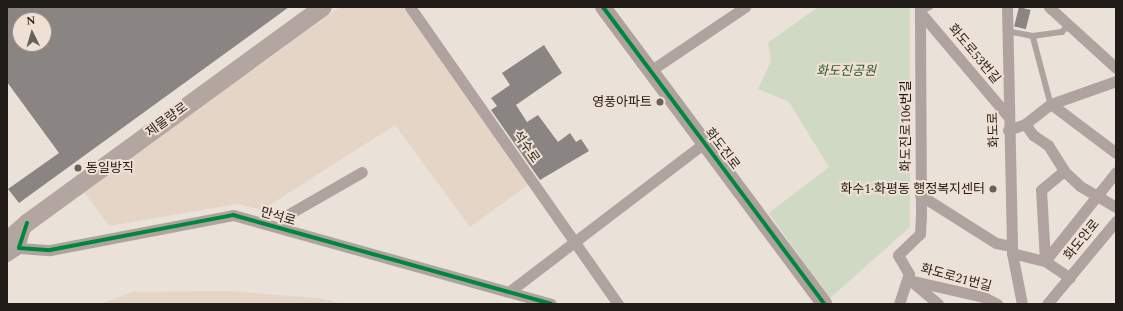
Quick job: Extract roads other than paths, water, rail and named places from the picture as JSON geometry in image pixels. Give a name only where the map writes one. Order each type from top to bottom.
[{"type":"main road","name":"제물량로","points":[[12,238],[27,223],[323,7]]},
{"type":"street","name":"석수로","points":[[410,7],[618,304]]},
{"type":"street","name":"화도진로","points":[[603,7],[824,304]]},
{"type":"street","points":[[650,71],[745,7]]},
{"type":"street","name":"화도로","points":[[1007,7],[1007,115],[1012,249],[1022,304]]},
{"type":"street","points":[[1048,7],[1116,68]]},
{"type":"street","name":"화도로53번길","points":[[923,9],[1007,115]]},
{"type":"street","name":"화도진로106번길","points":[[923,9],[920,234],[898,255],[909,274],[909,280],[938,304]]},
{"type":"street","points":[[1008,130],[1025,124],[1051,104],[1116,81]]},
{"type":"street","points":[[1051,104],[1116,152]]},
{"type":"street","points":[[1025,124],[1033,135],[1048,145],[1064,171],[1098,197],[1116,207]]},
{"type":"street","points":[[510,291],[704,143]]},
{"type":"street","points":[[1045,261],[1041,190],[1064,171]]},
{"type":"street","points":[[281,228],[289,214],[362,172]]},
{"type":"street","points":[[1045,261],[1115,176]]},
{"type":"street","points":[[920,194],[996,243],[1045,261]]},
{"type":"street","name":"만석로","points":[[12,238],[50,250],[233,215],[510,291],[551,304]]},
{"type":"street","name":"화도안로","points":[[1048,304],[1116,221]]},
{"type":"street","points":[[7,256],[12,238]]},
{"type":"street","name":"화도안로","points":[[1045,261],[1070,278]]},
{"type":"street","points":[[899,304],[909,280]]},
{"type":"street","name":"화도로21번길","points":[[909,280],[984,297],[996,304]]},
{"type":"lane","points":[[1007,31],[1033,36],[1062,32],[1069,25]]},
{"type":"lane","points":[[1033,36],[1051,104]]},
{"type":"railway","points":[[182,304],[266,304]]},
{"type":"place","name":"영풍아파트","points":[[660,102]]},
{"type":"place","name":"동일방직","points":[[78,168]]},
{"type":"place","name":"화수1·화평동 행정복지센터","points":[[993,189]]},
{"type":"park label","name":"화도진공원","points":[[846,71]]}]
